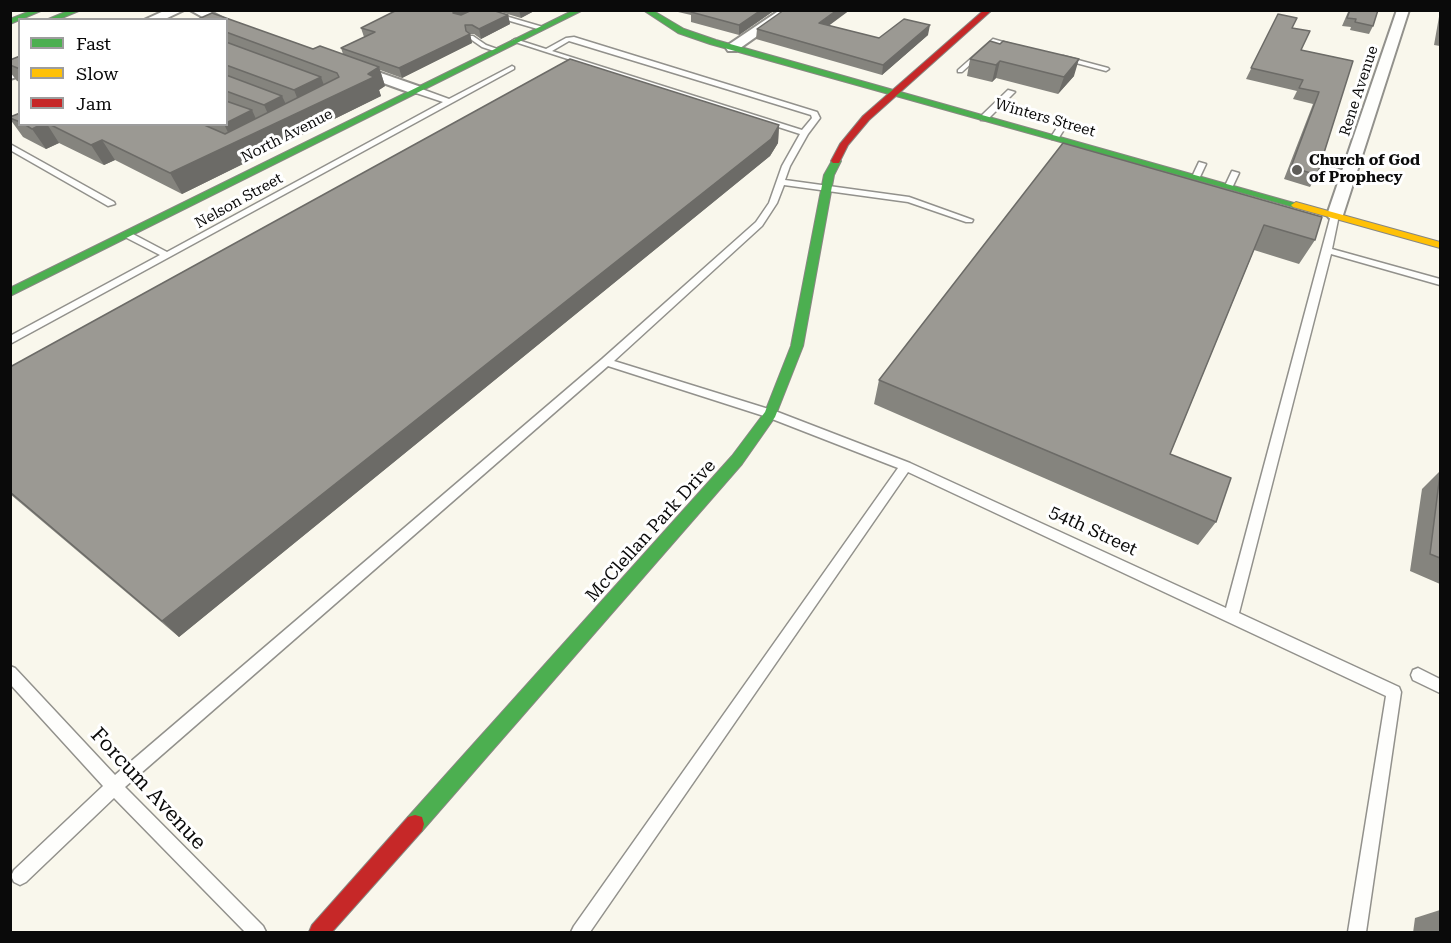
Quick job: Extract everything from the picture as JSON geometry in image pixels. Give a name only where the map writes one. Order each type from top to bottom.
[{"type":"main road","points":[[20,18],[40,10]]},
{"type":"main road","points":[[56,18],[78,10]]},
{"type":"main road","name":"North Avenue","points":[[10,293],[580,10]]},
{"type":"main road","name":"Winters Street","points":[[646,10],[681,31],[732,48],[1055,138],[1199,170],[1229,186],[1440,245]]},
{"type":"main road","name":"McClellan Park Drive","points":[[319,933],[737,460],[771,414],[797,346],[829,175],[844,144],[866,118],[989,10]]},
{"type":"street","points":[[156,18],[179,10]]},
{"type":"street","points":[[195,10],[216,18]]},
{"type":"street","points":[[732,48],[789,10]]},
{"type":"street","name":"Rene Avenue","points":[[1335,215],[1403,10]]},
{"type":"street","points":[[343,64],[416,90]]},
{"type":"lane","points":[[492,15],[541,28]]},
{"type":"lane","points":[[471,37],[484,46],[497,50]]},
{"type":"lane","points":[[20,876],[114,786],[606,362],[759,224],[773,203],[795,146],[816,116],[574,39],[568,39],[546,51]]},
{"type":"lane","points":[[515,41],[804,133]]},
{"type":"lane","points":[[960,71],[993,41],[1023,49]]},
{"type":"lane","points":[[1058,57],[1106,69]]},
{"type":"lane","name":"Nelson Street","points":[[10,341],[512,68]]},
{"type":"lane","points":[[416,90],[449,102]]},
{"type":"lane","points":[[984,118],[1011,92]]},
{"type":"lane","points":[[1055,138],[1063,125]]},
{"type":"lane","points":[[10,146],[111,204]]},
{"type":"lane","points":[[1329,169],[1349,174]]},
{"type":"lane","points":[[1229,186],[1235,173]]},
{"type":"lane","points":[[780,182],[909,200],[969,220]]},
{"type":"lane","points":[[1231,616],[1335,215]]},
{"type":"lane","points":[[128,235],[167,255]]},
{"type":"lane","points":[[1327,250],[1440,282]]},
{"type":"lane","name":"54th Street","points":[[606,362],[771,414],[906,466],[1394,692],[1357,933]]},
{"type":"lane","points":[[580,933],[906,466]]},
{"type":"lane","name":"Forcum Avenue","points":[[10,673],[114,786],[257,933]]},
{"type":"lane","points":[[1418,675],[1440,686]]},
{"type":"building","points":[[397,10],[454,10],[453,13],[461,15],[472,10],[492,10],[508,15],[479,29],[472,25],[465,25],[466,31],[470,34],[399,68],[341,48],[375,32],[361,28]]},
{"type":"building","points":[[693,10],[761,10],[739,25],[691,12]]},
{"type":"building","points":[[784,10],[837,10],[819,23],[879,38],[904,19],[930,25],[883,65],[757,29]]},
{"type":"building","points":[[1350,10],[1378,10],[1373,26],[1347,18]]},
{"type":"building","points":[[212,13],[226,18],[201,18]]},
{"type":"building","points":[[1278,14],[1297,18],[1292,28],[1310,31],[1301,50],[1353,61],[1317,175],[1291,167],[1319,92],[1299,88],[1303,80],[1251,68]]},
{"type":"building","points":[[228,19],[313,49],[320,46],[379,67],[368,74],[374,77],[170,173],[102,140],[91,145],[53,126],[207,126],[225,134],[339,77],[337,73],[228,33]]},
{"type":"building","points":[[990,41],[1000,44],[1003,41],[1079,59],[1064,77],[1000,61],[996,65],[970,59]]},
{"type":"building","points":[[228,43],[321,77],[294,90],[228,66]]},
{"type":"building","points":[[18,57],[18,68],[10,65],[10,60]]},
{"type":"building","points":[[570,59],[779,125],[771,139],[162,621],[10,492],[10,367]]},
{"type":"building","points":[[228,76],[282,96],[264,105],[228,92]]},
{"type":"building","points":[[228,102],[252,110],[228,122]]},
{"type":"building","points":[[18,114],[18,121],[10,118]]},
{"type":"building","points":[[1063,143],[1322,217],[1315,240],[1264,225],[1170,454],[1231,478],[1216,522],[879,380]]},
{"type":"building","points":[[1440,474],[1440,558],[1430,554]]},
{"type":"traffic: fast","points":[[20,18],[40,10]]},
{"type":"traffic: fast","points":[[55,18],[78,10]]},
{"type":"traffic: fast","points":[[10,293],[580,10]]},
{"type":"traffic: fast","points":[[646,10],[681,31],[713,42],[1296,205]]},
{"type":"traffic: fast","points":[[10,22],[18,19]]},
{"type":"traffic: fast","points":[[415,824],[737,460],[771,414],[797,346],[829,175],[836,161]]},
{"type":"traffic: slow","points":[[1296,205],[1440,245]]},
{"type":"traffic: jam","points":[[836,161],[844,144],[866,118],[989,10]]},
{"type":"traffic: jam","points":[[319,932],[415,824]]},
{"type":"place","name":"Church of God of Prophecy","points":[[1297,170]]}]
